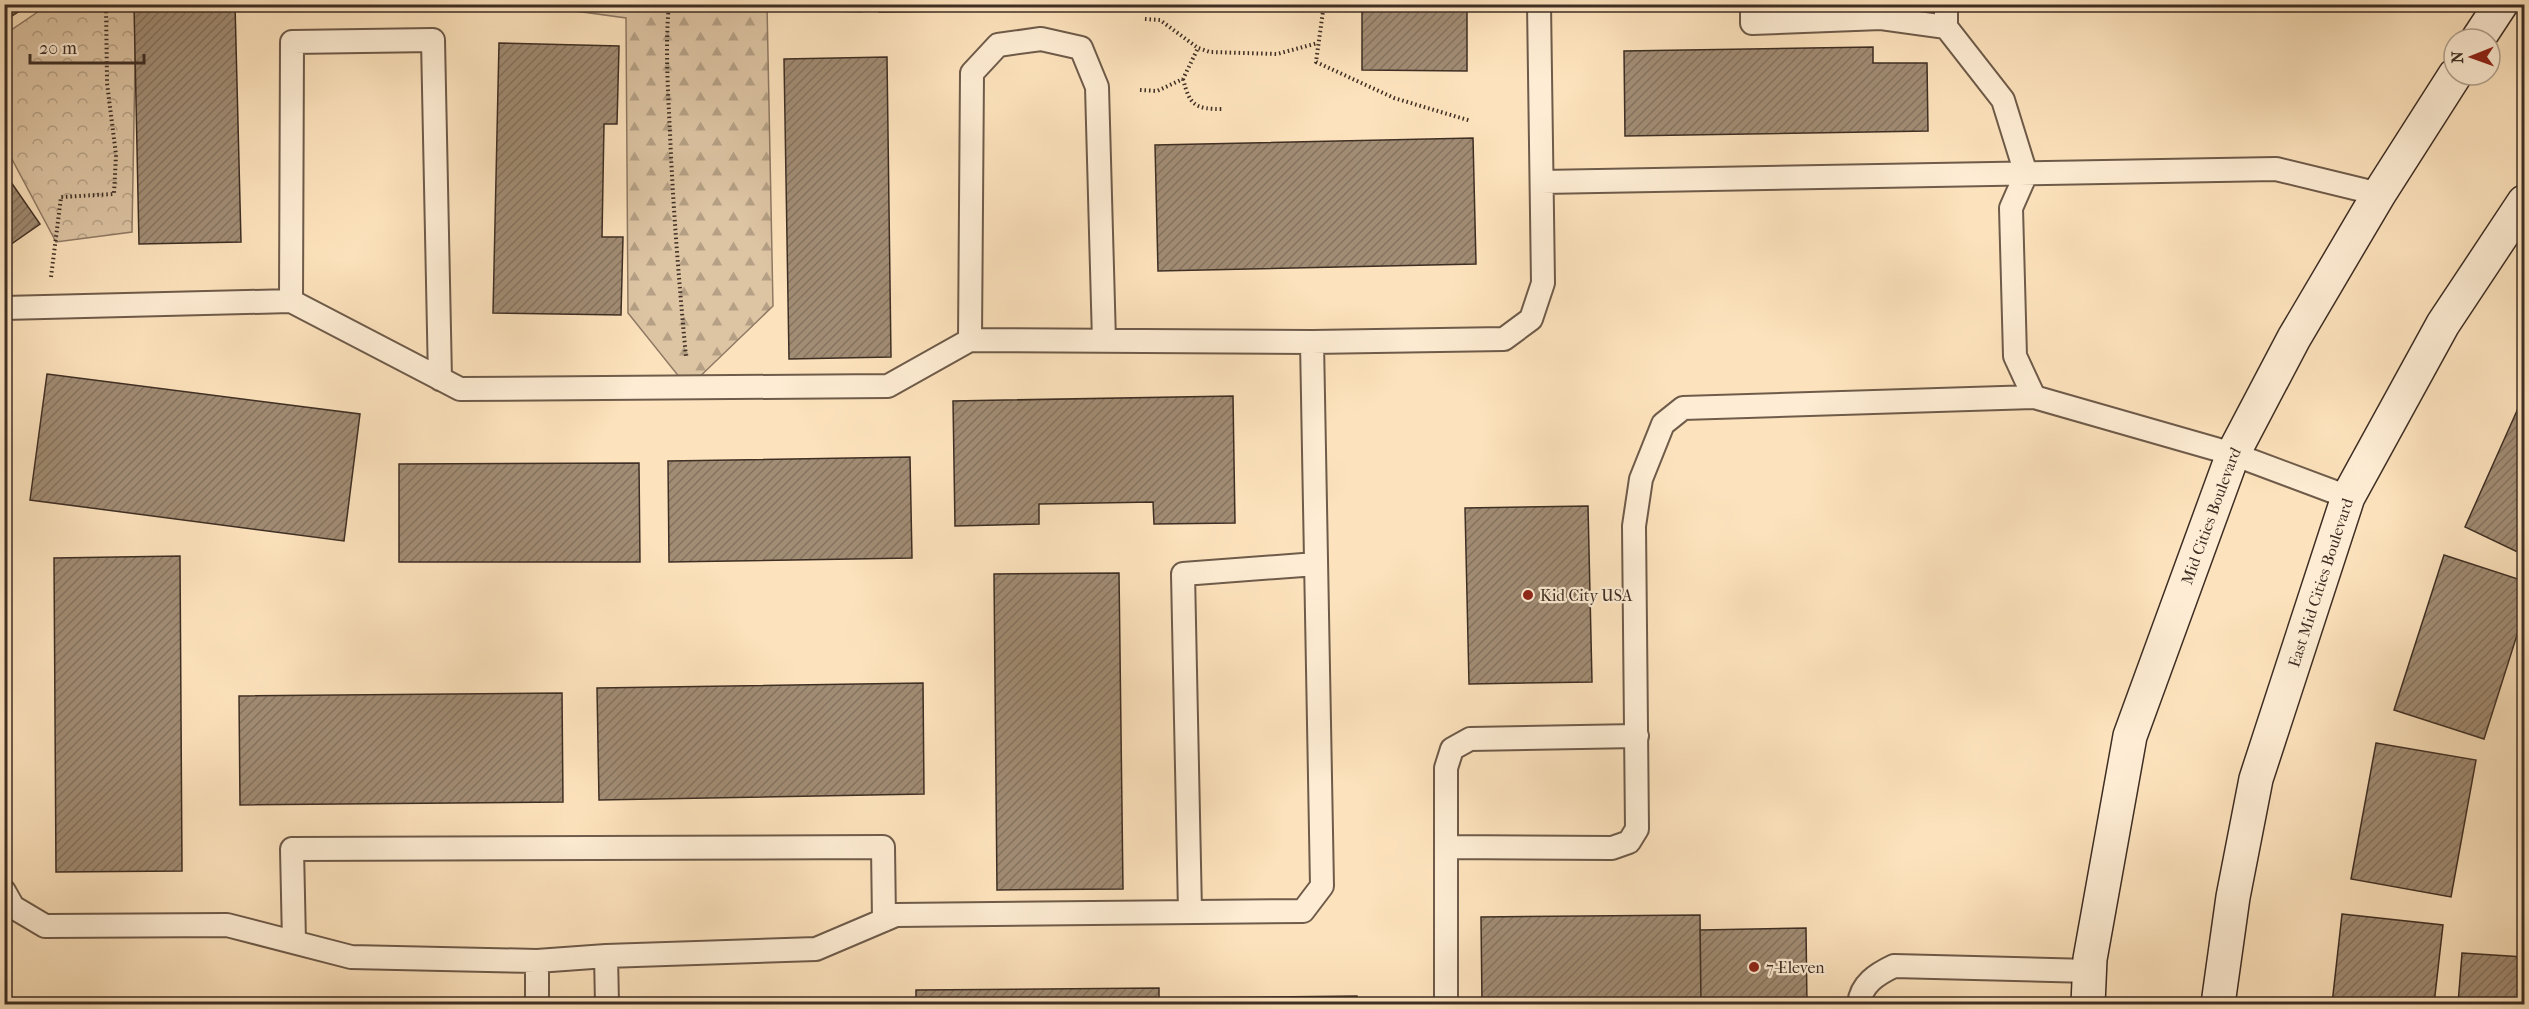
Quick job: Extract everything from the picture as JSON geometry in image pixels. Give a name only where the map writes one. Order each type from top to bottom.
[{"type":"main road","points":[[2486,27],[2501,4]]},
{"type":"main road","name":"Mid Cities Boulevard","points":[[2088,1005],[2090,971],[2130,736],[2233,454],[2294,338],[2379,194],[2447,87]]},
{"type":"main road","name":"East Mid Cities Boulevard","points":[[2218,1005],[2233,897],[2256,779],[2348,497],[2443,324],[2524,202]]},
{"type":"lane","points":[[4,308],[291,301],[460,389],[888,386],[970,340],[1312,342],[1504,339],[1531,319],[1543,283],[1539,4]]},
{"type":"lane","points":[[1752,4],[1752,23],[1946,16],[2003,100],[2026,174],[2011,208],[2015,356],[2034,397]]},
{"type":"lane","points":[[970,340],[972,73],[998,45],[1041,39],[1081,48],[1097,87],[1104,341]]},
{"type":"lane","points":[[291,301],[292,42],[433,40],[440,379]]},
{"type":"lane","points":[[1542,182],[2276,169],[2379,194]]},
{"type":"lane","points":[[4,891],[13,907],[45,926],[227,925],[351,957],[537,961],[606,956],[816,949],[896,915],[1303,911],[1322,886],[1312,342]]},
{"type":"lane","points":[[1446,847],[1612,848],[1629,842],[1637,829],[1634,526],[1641,478],[1663,424],[1683,408],[2034,397],[2233,454],[2348,497]]},
{"type":"lane","points":[[1190,912],[1183,574],[1316,564]]},
{"type":"lane","points":[[1446,1005],[1446,768],[1452,749],[1470,739],[1637,736]]},
{"type":"lane","points":[[294,942],[292,849],[883,847],[884,920]]},
{"type":"lane","points":[[606,956],[607,1005]]},
{"type":"lane","points":[[537,961],[537,1005]]},
{"type":"lane","points":[[1859,1005],[1860,998],[1873,975],[1894,966],[2090,971]]},
{"type":"path","points":[[48,307],[61,197],[114,194],[116,155],[107,82],[106,4]]},
{"type":"path","points":[[669,4],[669,101],[674,229],[688,388]]},
{"type":"path","points":[[1324,4],[1316,62],[1394,98],[1471,121]]},
{"type":"path","points":[[1145,20],[1160,20],[1198,48],[1210,52],[1277,54],[1318,43]]},
{"type":"path","points":[[1140,90],[1157,91],[1183,79],[1198,48]]},
{"type":"path","points":[[1183,79],[1188,98],[1202,109],[1223,109]]},
{"type":"green space","points":[[48,5],[136,5],[132,232],[56,242],[5,146],[4,35]]},
{"type":"green space","points":[[568,5],[767,5],[773,306],[688,388],[628,313],[626,18],[568,10]]},
{"type":"green space","points":[[760,5],[862,5],[862,12],[760,9]]},
{"type":"building","points":[[4,4],[31,4],[4,21]]},
{"type":"building","points":[[235,4],[241,242],[139,244],[134,5]]},
{"type":"building","points":[[878,4],[1194,4],[1194,8],[879,12]]},
{"type":"building","points":[[1362,4],[1467,4],[1467,71],[1362,70]]},
{"type":"building","points":[[499,43],[619,46],[617,124],[604,124],[602,237],[623,237],[621,315],[493,313]]},
{"type":"building","points":[[1873,47],[1873,63],[1927,63],[1928,131],[1625,136],[1624,51]]},
{"type":"building","points":[[887,57],[891,357],[789,359],[784,59]]},
{"type":"building","points":[[1473,138],[1476,264],[1158,271],[1155,145]]},
{"type":"building","points":[[4,172],[40,224],[4,249]]},
{"type":"building","points":[[47,374],[360,414],[344,541],[30,500]]},
{"type":"building","points":[[2524,395],[2524,555],[2465,527]]},
{"type":"building","points":[[1233,396],[1235,523],[1154,524],[1153,502],[1039,504],[1039,524],[955,526],[953,401]]},
{"type":"building","points":[[910,457],[912,558],[669,562],[668,461]]},
{"type":"building","points":[[639,463],[640,562],[399,562],[399,464]]},
{"type":"building","name":"Kid City USA","points":[[1588,506],[1592,682],[1469,684],[1465,508]]},
{"type":"building","points":[[2444,555],[2524,581],[2524,613],[2484,739],[2394,710]]},
{"type":"building","points":[[180,556],[182,871],[56,872],[54,558]]},
{"type":"building","points":[[1119,573],[1123,889],[997,890],[994,574]]},
{"type":"building","points":[[923,683],[924,794],[599,800],[597,688]]},
{"type":"building","points":[[562,693],[563,802],[240,805],[239,696]]},
{"type":"building","points":[[2376,743],[2476,760],[2451,897],[2351,879]]},
{"type":"building","points":[[2342,914],[2443,925],[2434,1004],[2332,1004]]},
{"type":"building","points":[[1700,915],[1701,1004],[1482,1004],[1481,917]]},
{"type":"building","name":"7-Eleven","points":[[1806,928],[1807,1004],[1701,1004],[1700,930]]},
{"type":"building","points":[[2462,953],[2524,957],[2524,1004],[2458,1004]]},
{"type":"building","points":[[1159,988],[1159,1004],[916,1004],[916,990]]},
{"type":"building","points":[[1357,996],[1357,1004],[1179,1004],[1179,998]]},
{"type":"building","points":[[222,999],[222,1004],[4,1004],[4,1002]]},
{"type":"place","name":"Kid City USA","points":[[1528,595]]},
{"type":"place","name":"7-Eleven","points":[[1754,967]]}]
